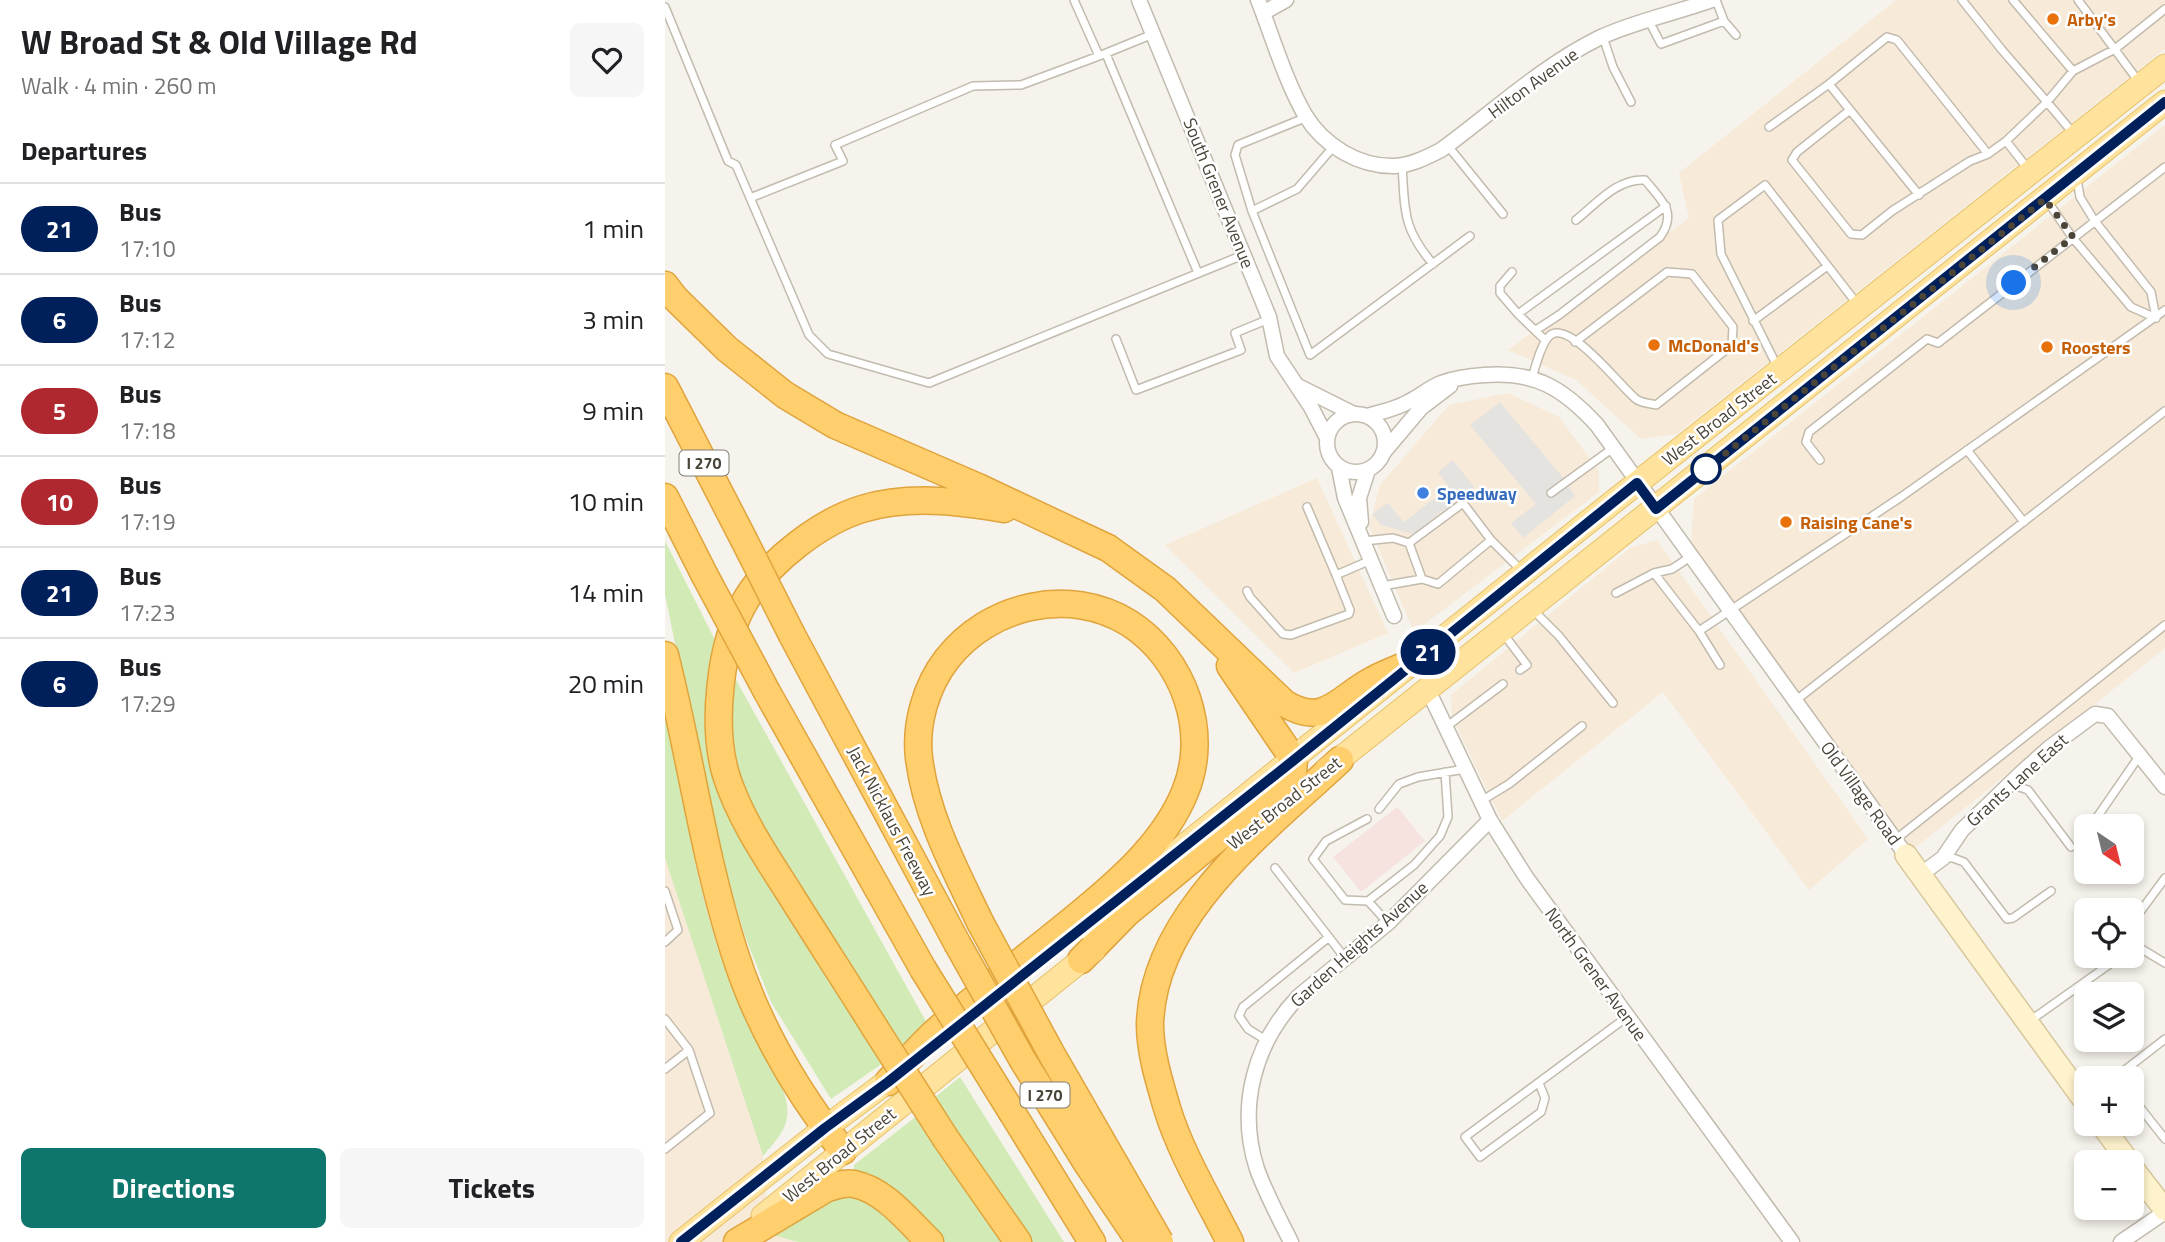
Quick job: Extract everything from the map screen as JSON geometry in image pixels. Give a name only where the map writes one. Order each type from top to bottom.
[{"type":"highway","points":[[665,285],[727,349],[785,395],[835,425],[1108,548],[1165,589],[1284,703],[1306,713],[1322,713],[1372,680],[1417,661]]},
{"type":"highway","name":"Jack Nicklaus Freeway","points":[[665,387],[792,635],[957,943],[1022,1059],[1140,1242]]},
{"type":"highway","name":"I 270","points":[[665,497],[767,692],[923,969],[1092,1242]]},
{"type":"highway","points":[[1018,1242],[946,1139],[758,844],[727,778],[718,712],[729,642],[746,599],[793,548],[826,526],[862,509],[906,501],[974,504],[1040,516]]},
{"type":"highway","points":[[888,1082],[933,1034],[1126,875],[1165,828],[1185,793],[1195,751],[1194,723],[1188,700],[1165,657],[1130,624],[1109,613],[1085,606],[1039,605],[1017,609],[977,629],[956,647],[939,670],[927,694],[920,722],[919,756],[938,831],[979,922],[1051,1053],[1160,1242]]},
{"type":"highway","points":[[1081,960],[1127,913],[1293,772],[1294,760],[1199,622]]},
{"type":"highway","points":[[665,655],[706,848],[734,952],[769,1032],[809,1105],[843,1151]]},
{"type":"highway","points":[[1230,1242],[1167,1110],[1153,1053],[1150,1026],[1157,983],[1172,940],[1189,913],[1243,852],[1340,760]]},
{"type":"highway","points":[[737,1242],[827,1188],[842,1184],[854,1184],[888,1202],[930,1242]]},
{"type":"main road","name":"West Broad Street","points":[[681,1242],[825,1128],[888,1082],[1294,760],[1637,483],[2165,66]]},
{"type":"main road","points":[[2045,199],[2051,177],[2116,121],[2136,99],[2141,85]]},
{"type":"main road","name":"West Broad Street","points":[[731,1242],[1081,960],[1340,760],[2165,102]]},
{"type":"main road","points":[[1905,310],[1906,296],[1955,250],[2010,206],[2031,173]]},
{"type":"street","name":"South Grener Avenue","points":[[1139,0],[1270,319],[1277,356],[1327,438]]},
{"type":"street","points":[[1286,0],[1260,6],[1307,117],[1334,146]]},
{"type":"street","name":"Hilton Avenue","points":[[1334,146],[1359,160],[1402,165],[1423,159],[1448,146],[1554,64],[1603,36],[1714,0]]},
{"type":"street","points":[[1394,615],[1345,498],[1339,468],[1327,452],[1327,438],[1332,425],[1339,419],[1408,402],[1442,383],[1466,376],[1498,374],[1532,379],[1563,393],[1580,407],[1637,483]]},
{"type":"street","points":[[1339,468],[1358,473],[1368,470],[1376,464],[1420,408],[1466,376]]},
{"type":"street","name":"South Grener Avenue","points":[[1297,385],[1333,405],[1360,415]]},
{"type":"street","points":[[1360,415],[1381,428],[1385,437],[1383,453]]},
{"type":"street","points":[[1364,541],[1359,498],[1368,470]]},
{"type":"street","name":"Old Village Road","points":[[1637,483],[2074,1087]]},
{"type":"street","name":"North Grener Avenue","points":[[1428,690],[1490,820],[1525,877],[1792,1242]]},
{"type":"street","name":"Grants Lane East","points":[[1920,875],[1943,858],[1962,830],[2009,784],[2049,748],[2095,714],[2108,716],[2140,755]]},
{"type":"street","points":[[2140,755],[2165,787]]},
{"type":"street","name":"Garden Heights Avenue","points":[[1291,1242],[1258,1171],[1249,1127],[1251,1084],[1266,1040],[1299,996],[1388,923],[1490,820]]},
{"type":"street","points":[[2121,1242],[2165,1211],[2144,1183]]},
{"type":"lane","points":[[1075,0],[1103,55],[1198,274]]},
{"type":"lane","points":[[1714,0],[1724,21],[1737,35]]},
{"type":"lane","points":[[1962,0],[2075,136]]},
{"type":"lane","points":[[2013,0],[2073,71]]},
{"type":"lane","points":[[2078,0],[2141,85]]},
{"type":"lane","points":[[665,7],[728,161],[736,165],[809,335],[828,354],[929,383],[1244,254]]},
{"type":"lane","points":[[1850,110],[1797,152],[1792,160],[1851,234],[1862,235],[1892,211],[1971,161],[1989,154],[2047,102],[2073,71],[2115,49],[2165,9]]},
{"type":"lane","points":[[1649,21],[1661,44],[1724,21]]},
{"type":"lane","points":[[750,198],[843,161],[835,145],[973,86],[1021,85],[1154,34]]},
{"type":"lane","points":[[1603,36],[1613,67],[1631,102]]},
{"type":"lane","points":[[1769,127],[1829,84],[1887,37],[1897,40],[1989,154]]},
{"type":"lane","points":[[1829,84],[1919,195]]},
{"type":"lane","points":[[1307,117],[1238,145],[1235,155],[1252,211],[1310,355],[1470,236]]},
{"type":"lane","points":[[2006,141],[2031,173]]},
{"type":"lane","points":[[1252,211],[1297,189],[1334,146]]},
{"type":"lane","points":[[1448,146],[1503,214]]},
{"type":"lane","points":[[1402,165],[1409,229],[1418,246],[1433,264]]},
{"type":"lane","points":[[1820,460],[1806,442],[1809,432],[1927,339],[1938,343],[2165,167]]},
{"type":"lane","points":[[2076,174],[2080,197],[2094,220],[2151,292],[2155,318]]},
{"type":"lane","points":[[1536,330],[1660,237],[1667,227],[1669,217],[1666,206],[1645,180],[1632,180],[1618,186],[1576,220]]},
{"type":"lane","points":[[1780,371],[1721,254],[1718,220],[1765,185],[1860,308]]},
{"type":"lane","points":[[2045,199],[2131,307],[2155,318]]},
{"type":"lane","points":[[1518,313],[1666,206]]},
{"type":"lane","points":[[1753,321],[1826,267]]},
{"type":"lane","points":[[1512,272],[1500,286],[1500,293],[1545,340]]},
{"type":"lane","points":[[1532,379],[1545,340],[1552,334],[1561,333],[1590,352],[1638,401],[1656,405],[1732,345],[1733,327],[1692,274],[1667,272],[1575,342]]},
{"type":"lane","points":[[1699,631],[1901,497],[2165,310]]},
{"type":"lane","points":[[1116,339],[1136,390],[1241,349],[1235,333],[1270,319]]},
{"type":"lane","points":[[1794,701],[2165,411]]},
{"type":"lane","points":[[1551,493],[1613,448]]},
{"type":"lane","points":[[1967,450],[2024,522]]},
{"type":"lane","points":[[1409,543],[1463,503],[1491,540],[1524,574]]},
{"type":"lane","points":[[1247,591],[1283,634],[1291,635],[1350,612],[1307,507]]},
{"type":"lane","points":[[1364,541],[1393,538],[1409,543]]},
{"type":"lane","points":[[1382,586],[1422,579],[1438,584],[1491,540]]},
{"type":"lane","points":[[1409,543],[1422,579]]},
{"type":"lane","points":[[1616,593],[1654,573],[1672,569],[1690,557]]},
{"type":"lane","points":[[1336,575],[1372,559]]},
{"type":"lane","points":[[1654,573],[1699,631],[1720,665]]},
{"type":"lane","points":[[1531,608],[1559,636],[1613,703]]},
{"type":"lane","points":[[1900,847],[2165,625]]},
{"type":"lane","points":[[1501,632],[1527,664],[1520,670]]},
{"type":"lane","points":[[1446,727],[1503,684]]},
{"type":"lane","points":[[1481,801],[1509,784],[1582,726]]},
{"type":"lane","points":[[2099,814],[2140,755]]},
{"type":"lane","points":[[1379,808],[1399,784],[1418,777],[1466,769]]},
{"type":"lane","points":[[1367,819],[1326,841],[1313,859],[1345,900],[1368,901],[1414,865],[1440,836],[1448,817],[1445,772]]},
{"type":"lane","points":[[2009,784],[2028,790],[2071,847]]},
{"type":"lane","points":[[1943,858],[1964,862],[2007,919],[2013,918],[2051,891]]},
{"type":"lane","points":[[1275,868],[1345,958]]},
{"type":"lane","points":[[2144,907],[2165,878]]},
{"type":"lane","points":[[665,891],[678,930],[665,942]]},
{"type":"lane","points":[[1368,901],[1388,923]]},
{"type":"lane","points":[[1266,1040],[1242,1023],[1239,1016],[1243,1007],[1329,937]]},
{"type":"lane","points":[[2144,950],[2165,963]]},
{"type":"lane","points":[[2027,1023],[2104,968]]},
{"type":"lane","points":[[1539,1083],[1545,1098],[1541,1112],[1480,1157],[1465,1137],[1627,1017]]},
{"type":"lane","points":[[665,1019],[689,1050],[710,1113],[665,1149]]},
{"type":"lane","points":[[2130,1066],[2165,1039]]},
{"type":"lane","points":[[665,1069],[689,1050]]},
{"type":"lane","points":[[2144,1112],[2165,1139]]},
{"type":"shaded area","points":[[1896,0],[2165,0],[2165,49],[1677,434],[1641,439],[1576,380],[1508,350],[1689,218],[1679,173]]},
{"type":"shaded area","points":[[2165,125],[2165,648],[1906,855],[1690,557],[1694,499]]},
{"type":"shaded area","points":[[1508,393],[1559,417],[1599,471],[1599,492],[1414,632],[1369,526],[1380,485],[1449,405]]},
{"type":"shaded area","points":[[1500,402],[1565,480],[1575,496],[1523,538],[1511,523],[1536,504],[1470,425]]},
{"type":"shaded area","points":[[1453,460],[1474,487],[1413,534],[1381,525],[1372,514],[1388,503],[1404,522],[1449,487],[1438,472]]},
{"type":"shaded area","points":[[1317,478],[1388,633],[1294,673],[1165,545]]},
{"type":"shaded area","points":[[1657,540],[1868,839],[1809,890],[1663,692],[1502,821],[1452,717],[1451,695],[1630,548]]},
{"type":"shaded area","points":[[1397,807],[1425,841],[1361,892],[1333,857]]},
{"type":"shaded area","points":[[665,858],[763,1156],[769,1234],[798,1242],[665,1242]]},
{"type":"green space","points":[[665,541],[718,646],[709,734],[883,1063],[831,1099],[771,1002],[745,936],[713,831],[665,594]]},
{"type":"green space","points":[[731,671],[928,1025],[900,1047],[763,838],[728,746]]},
{"type":"green space","points":[[665,691],[689,830],[713,933],[741,1008],[785,1096],[786,1122],[780,1136],[763,1156],[665,858]]},
{"type":"green space","points":[[960,1077],[1064,1242],[1028,1242],[934,1098]]},
{"type":"green space","points":[[918,1115],[1005,1242],[939,1242],[854,1172],[854,1165]]},
{"type":"green space","points":[[852,1196],[881,1208],[916,1242],[798,1242],[769,1234],[823,1201]]},
{"type":"bus line","name":"21","points":[[681,1242],[825,1128],[888,1082],[1294,760],[1637,483],[1656,509],[2165,102]]},
{"type":"place","name":"Arby's","points":[[2053,19]]},
{"type":"place","name":"McDonald's","points":[[1654,345]]},
{"type":"place","name":"Roosters","points":[[2047,347]]},
{"type":"place","name":"Speedway","points":[[1423,493]]},
{"type":"place","name":"Raising Cane's","points":[[1786,522]]},
{"type":"route","points":[[1706,469],[2045,199],[2073,237],[2014,283]]}]
